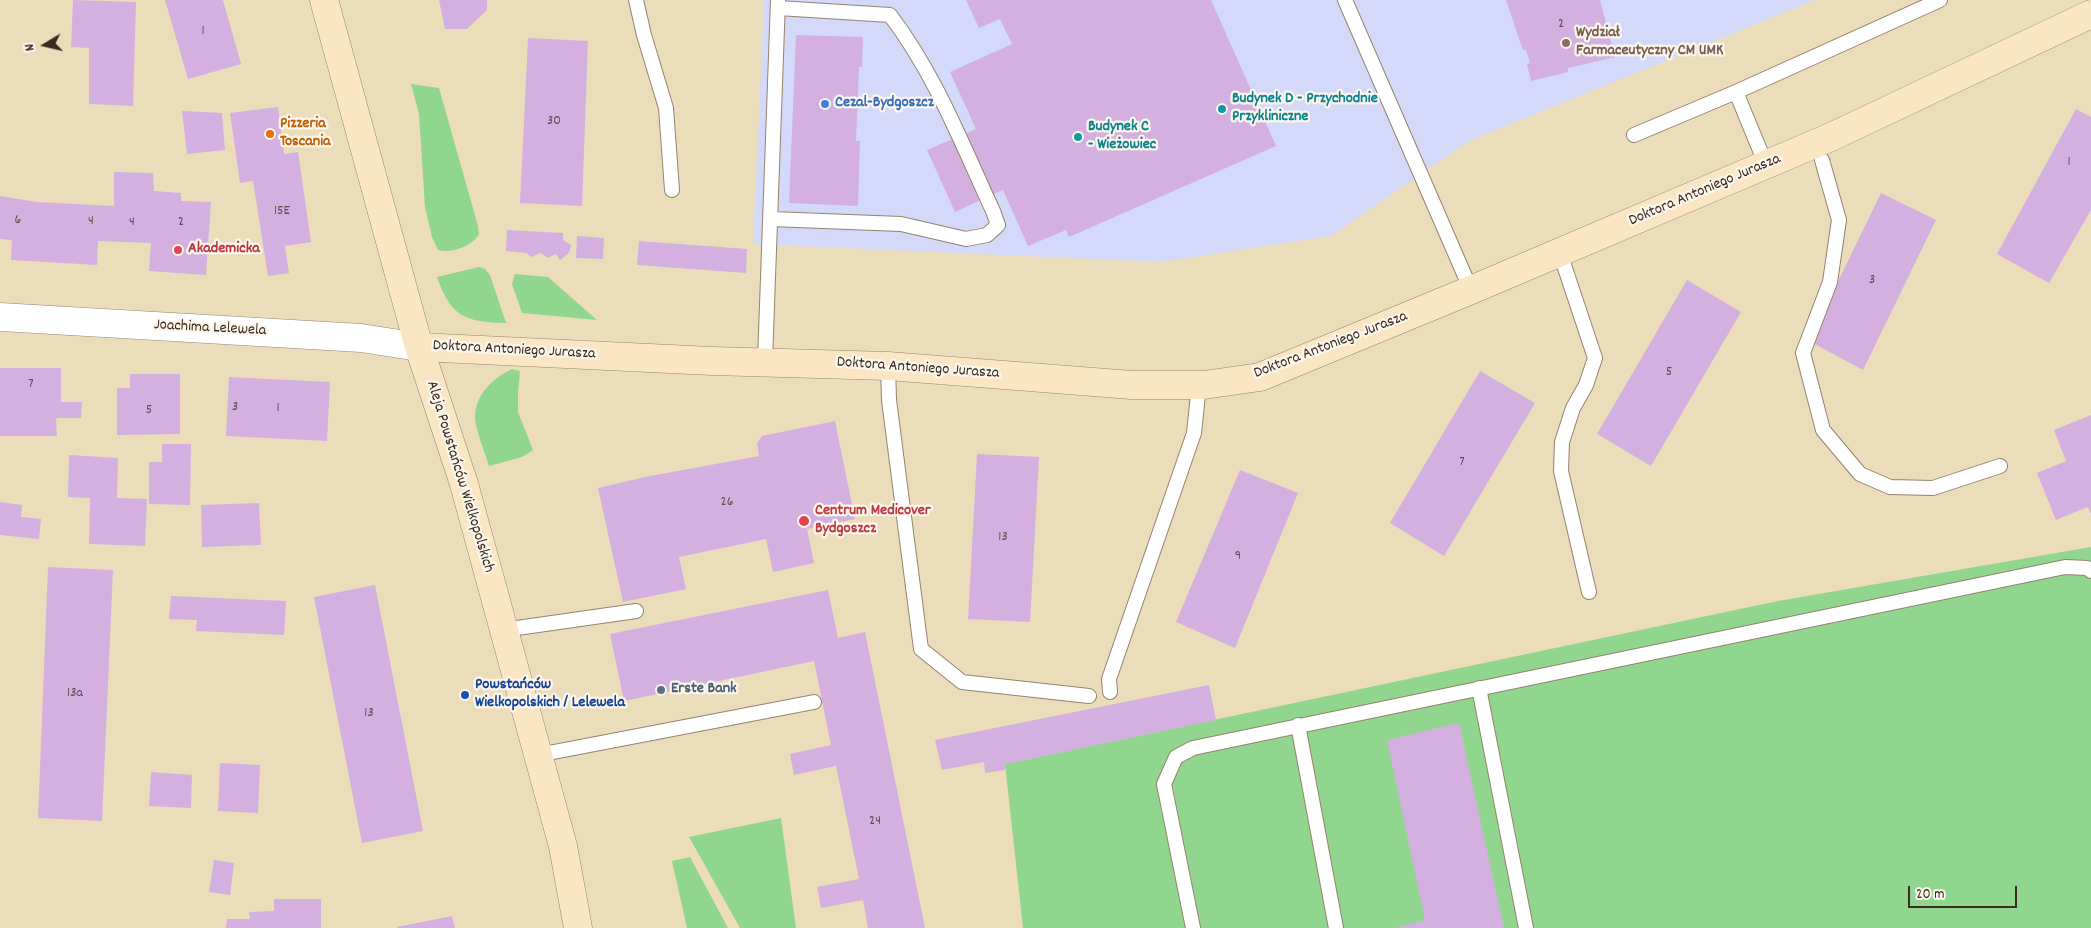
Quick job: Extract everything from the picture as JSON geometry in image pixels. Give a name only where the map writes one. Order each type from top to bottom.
[{"type":"street","name":"Aleja Powstańców Wielkopolskich","points":[[324,0],[420,347],[464,484],[563,846],[578,928]]},
{"type":"street","name":"Doktora Antoniego Jurasza","points":[[420,347],[712,361],[765,361],[888,366],[1132,385],[1200,385],[1260,377],[1472,290],[1832,137],[2091,14]]},
{"type":"street","name":"Joachima Lelewela","points":[[0,317],[361,338],[420,347]]},
{"type":"lane","points":[[636,0],[644,35],[666,108],[672,190]]},
{"type":"lane","points":[[1345,0],[1472,290]]},
{"type":"lane","points":[[1634,135],[1736,92],[1940,0]]},
{"type":"lane","points":[[765,361],[778,4],[890,15],[910,41],[933,82],[998,225],[987,235],[966,240],[901,224],[771,219]]},
{"type":"lane","points":[[1736,92],[1766,165]]},
{"type":"lane","points":[[1822,160],[1839,220],[1830,282],[1803,353],[1823,430],[1860,474],[1890,487],[1933,488],[2000,466]]},
{"type":"lane","points":[[1560,253],[1595,358],[1586,385],[1572,408],[1562,442],[1561,471],[1589,592]]},
{"type":"lane","points":[[888,366],[888,400],[921,649],[962,682],[1089,696]]},
{"type":"lane","points":[[1110,692],[1109,679],[1194,433],[1200,385]]},
{"type":"lane","points":[[1193,928],[1164,784],[1176,757],[1193,748],[2065,567],[2087,568],[2091,571]]},
{"type":"lane","points":[[503,630],[636,611]]},
{"type":"lane","points":[[1479,688],[1526,928]]},
{"type":"lane","points":[[538,755],[814,702]]},
{"type":"lane","points":[[1298,725],[1336,928]]},
{"type":"shaded area","points":[[764,0],[1815,0],[1469,141],[1331,236],[1161,262],[753,244]]},
{"type":"green space","points":[[411,84],[439,88],[478,226],[479,234],[476,238],[467,245],[455,250],[438,250],[432,237],[425,207],[419,114]]},
{"type":"green space","points":[[479,267],[485,269],[490,275],[506,323],[480,321],[461,315],[454,309],[442,290],[437,277]]},
{"type":"green space","points":[[515,274],[548,277],[597,320],[522,313],[512,284]]},
{"type":"green space","points":[[512,369],[520,371],[518,412],[533,450],[522,457],[489,466],[476,426],[476,408],[482,394],[492,382]]},
{"type":"green space","points":[[2091,547],[2091,928],[1023,928],[1005,764],[1778,601]]},
{"type":"green space","points":[[781,818],[796,928],[740,928],[689,837]]},
{"type":"green space","points":[[690,857],[728,928],[687,928],[672,861]]},
{"type":"building","points":[[73,0],[136,2],[133,106],[89,104],[89,48],[71,47]]},
{"type":"building","points":[[165,0],[223,0],[241,64],[188,79]]},
{"type":"building","points":[[439,0],[487,0],[487,10],[467,29],[445,29]]},
{"type":"building","name":"Budynek C - Wieżowiec","points":[[966,0],[1211,0],[1276,146],[1069,237],[1066,230],[1028,246],[1003,190],[955,212],[927,150],[976,129],[950,72],[1012,44],[1000,19],[979,28]]},
{"type":"building","name":"Wydział Farmaceutyczny CM UMK","points":[[1506,0],[1600,0],[1615,57],[1568,68],[1568,72],[1531,81],[1527,64],[1530,63],[1526,50],[1523,50]]},
{"type":"building","name":"Cezal-Bydgoszcz","points":[[796,35],[863,37],[862,67],[859,67],[856,141],[860,141],[858,206],[789,203]]},
{"type":"building","points":[[528,38],[588,41],[582,206],[520,203]]},
{"type":"building","points":[[278,107],[284,154],[298,152],[311,242],[285,246],[289,273],[268,276],[253,181],[240,183],[230,113]]},
{"type":"building","points":[[2076,109],[2091,117],[2091,210],[2049,283],[1997,254]]},
{"type":"building","points":[[182,111],[222,113],[225,150],[187,154]]},
{"type":"building","points":[[114,172],[153,173],[154,191],[181,193],[181,201],[211,202],[206,275],[149,271],[151,243],[98,241],[97,265],[11,260],[12,240],[0,239],[0,196],[37,202],[114,206]]},
{"type":"building","points":[[1881,193],[1936,220],[1863,370],[1809,341]]},
{"type":"building","points":[[507,230],[563,233],[563,240],[571,245],[569,253],[560,260],[556,254],[548,258],[541,253],[531,257],[527,253],[506,251]]},
{"type":"building","points":[[577,236],[604,238],[603,259],[576,258]]},
{"type":"building","points":[[639,241],[747,249],[746,273],[637,265]]},
{"type":"building","points":[[1687,280],[1741,312],[1651,466],[1597,434]]},
{"type":"building","points":[[0,368],[61,368],[61,402],[82,402],[81,418],[56,418],[57,436],[0,436]]},
{"type":"building","points":[[1480,371],[1535,403],[1444,556],[1390,523]]},
{"type":"building","points":[[130,374],[180,374],[180,434],[117,435],[117,388],[130,388]]},
{"type":"building","points":[[229,377],[330,382],[327,441],[226,436]]},
{"type":"building","points":[[2091,415],[2091,514],[2088,507],[2056,520],[2037,473],[2066,461],[2054,430]]},
{"type":"building","points":[[835,421],[855,519],[807,529],[814,563],[773,572],[766,539],[679,557],[686,589],[623,602],[598,488],[645,477],[759,456],[757,443],[762,436]]},
{"type":"building","points":[[162,444],[191,444],[190,505],[149,504],[149,462],[162,462]]},
{"type":"building","points":[[977,454],[1039,457],[1030,622],[968,619]]},
{"type":"building","points":[[69,455],[118,458],[117,498],[147,499],[145,546],[89,544],[90,498],[68,497]]},
{"type":"building","points":[[1240,470],[1298,493],[1235,648],[1176,622]]},
{"type":"building","points":[[0,502],[22,505],[21,517],[41,519],[39,539],[0,535]]},
{"type":"building","points":[[259,503],[261,545],[202,547],[201,505]]},
{"type":"building","points":[[48,567],[113,570],[102,821],[38,818]]},
{"type":"building","points":[[375,585],[423,831],[362,843],[314,597]]},
{"type":"building","points":[[828,590],[838,638],[865,632],[925,928],[868,928],[863,900],[821,908],[817,887],[859,879],[836,766],[794,775],[790,754],[831,745],[814,661],[624,701],[610,634]]},
{"type":"building","points":[[171,596],[286,601],[284,635],[196,631],[197,620],[169,619]]},
{"type":"building","points":[[1209,685],[1216,720],[1005,764],[1005,770],[985,773],[984,762],[942,770],[935,740]]},
{"type":"building","points":[[1459,723],[1504,928],[1395,928],[1425,920],[1387,740]]},
{"type":"building","points":[[220,763],[260,765],[258,813],[218,811]]},
{"type":"building","points":[[151,772],[192,775],[191,808],[149,806]]},
{"type":"building","points":[[214,860],[234,863],[230,895],[209,892]]},
{"type":"building","points":[[274,899],[321,899],[321,928],[226,928],[227,919],[250,919],[249,912],[274,911]]},
{"type":"building","points":[[452,916],[455,928],[397,928],[397,927]]},
{"type":"place","name":"Wydział Farmaceutyczny CM UMK","points":[[1566,43]]},
{"type":"place","name":"Cezal-Bydgoszcz","points":[[825,104]]},
{"type":"place","name":"Budynek D - Przychodnie Przykliniczne","points":[[1222,109]]},
{"type":"place","name":"Pizzeria Toscania","points":[[270,134]]},
{"type":"place","name":"Budynek C - Wieżowiec","points":[[1078,137]]},
{"type":"place","name":"Akademicka","points":[[178,250]]},
{"type":"place","name":"Centrum Medicover Bydgoszcz","points":[[804,521]]},
{"type":"place","name":"Erste Bank","points":[[661,690]]},
{"type":"place","name":"Powstańców Wielkopolskich / Lelewela","points":[[465,695]]}]
